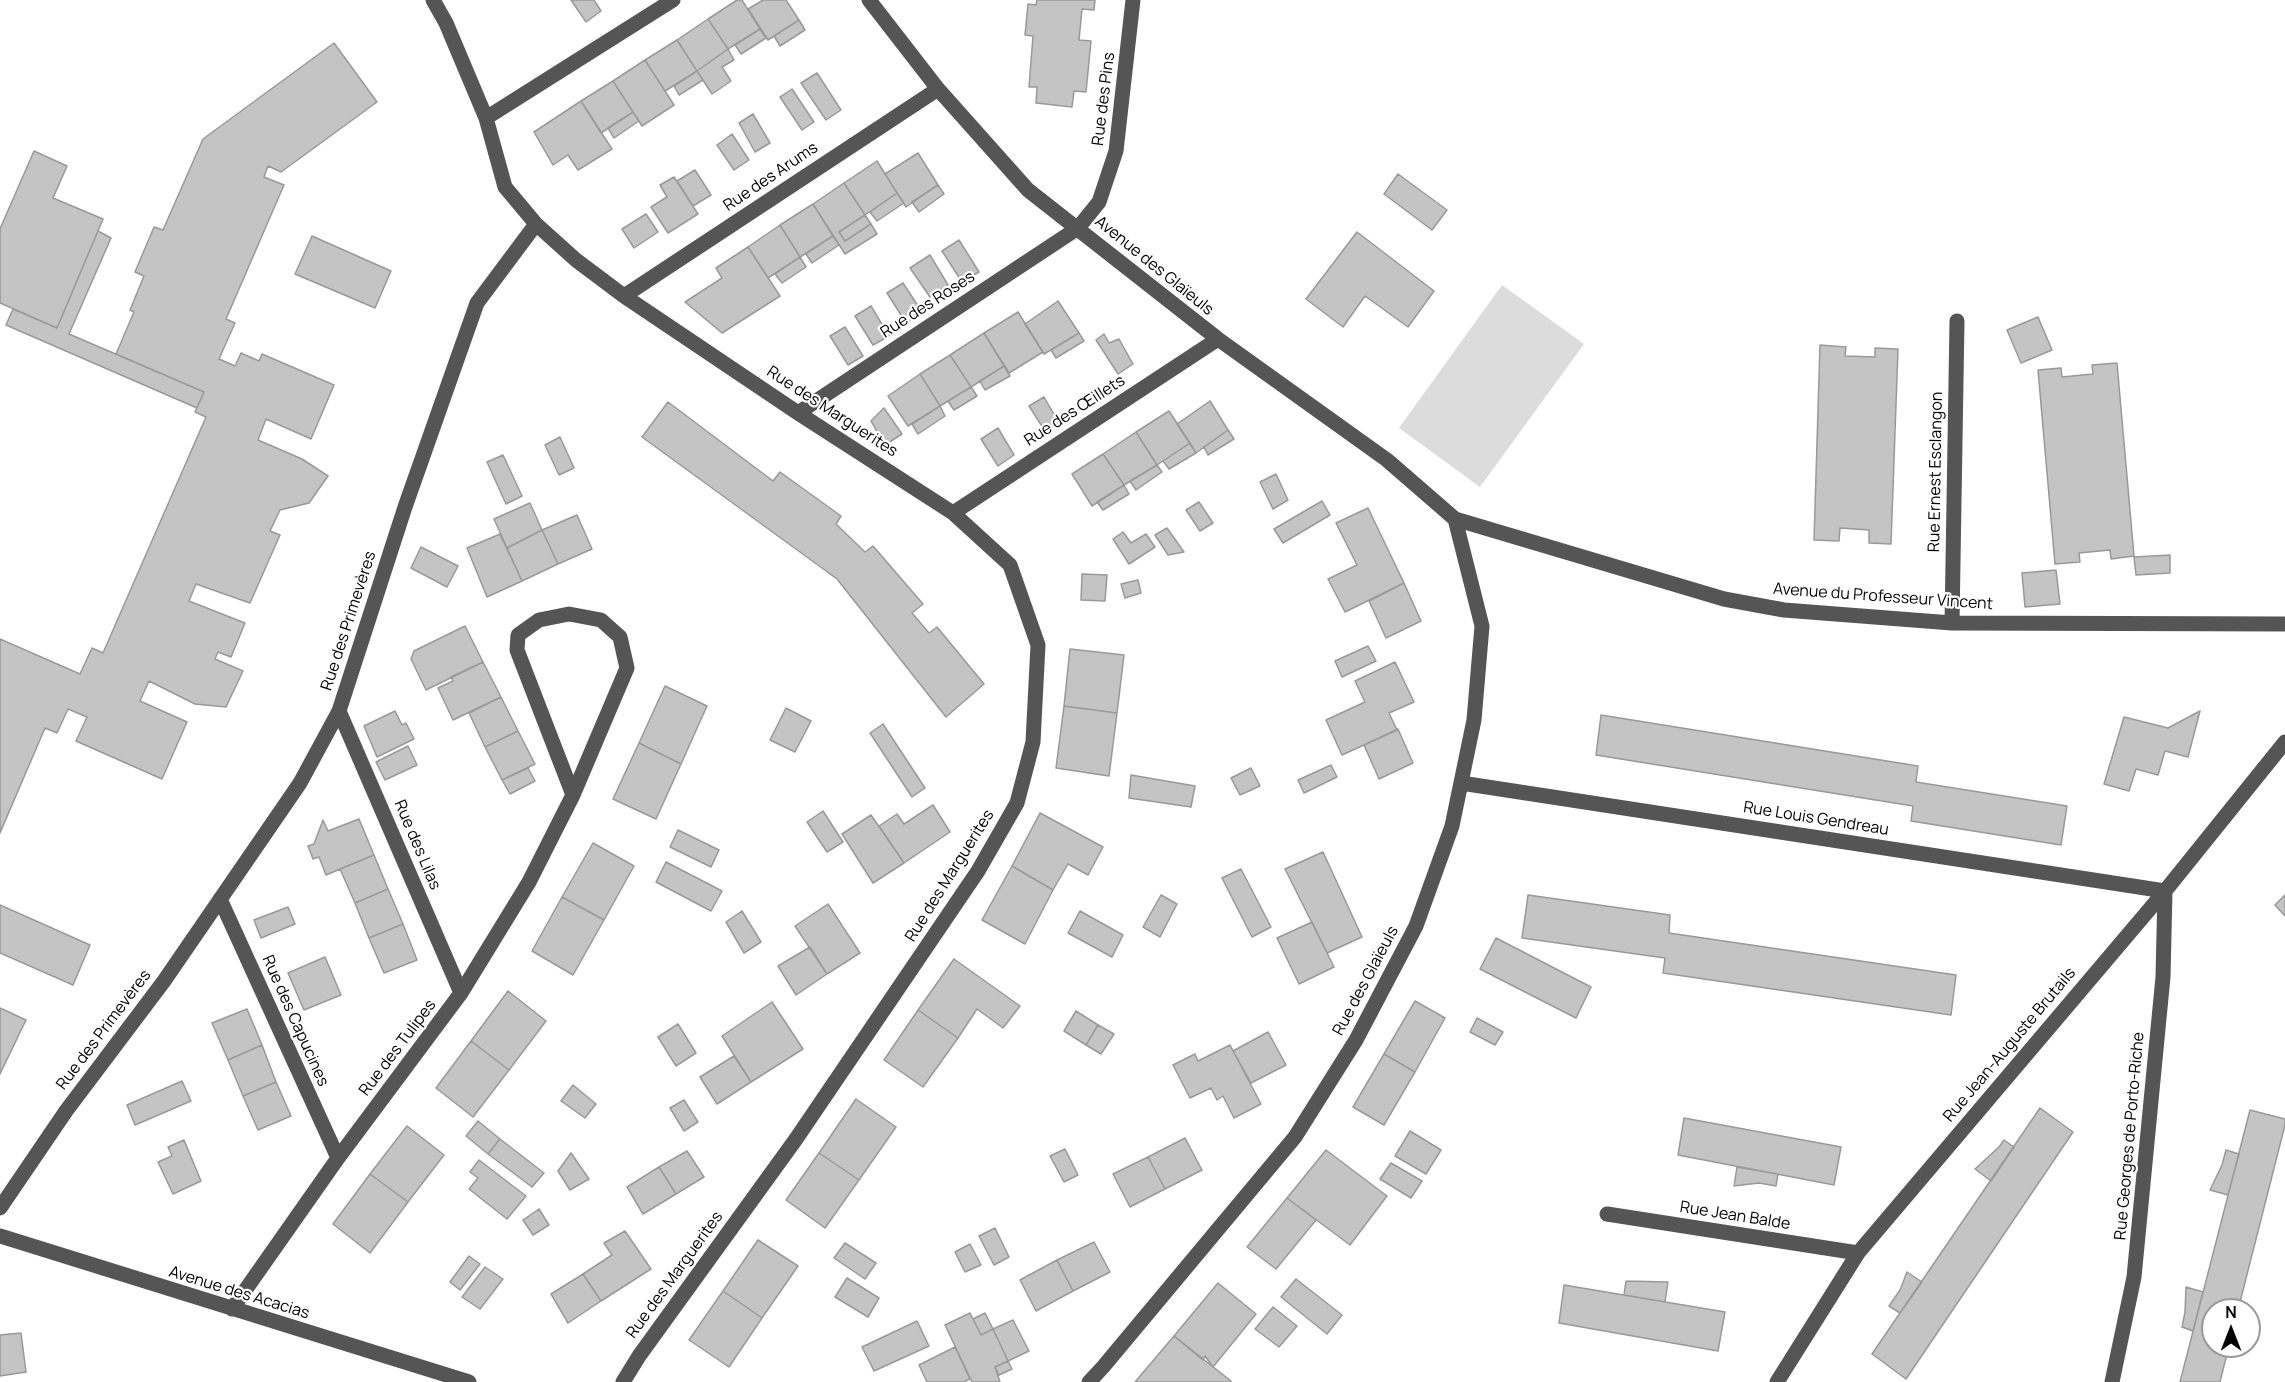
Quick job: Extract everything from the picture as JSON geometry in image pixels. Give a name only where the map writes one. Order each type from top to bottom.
[{"type":"street","points":[[433,0],[446,23],[486,118],[505,187],[536,224]]},
{"type":"street","points":[[486,118],[673,0]]},
{"type":"street","name":"Avenue des Glaïeuls","points":[[869,0],[938,89],[1028,190],[1218,339],[1387,460],[1455,519]]},
{"type":"street","name":"Rue des Pins","points":[[1078,228],[1099,202],[1116,151],[1133,0]]},
{"type":"street","name":"Rue des Arums","points":[[624,296],[938,89]]},
{"type":"street","name":"Rue des Marguerites","points":[[536,224],[576,260],[624,296],[798,413],[953,513],[1010,565],[1038,645],[1033,742],[1017,803],[978,871],[796,1139],[639,1356],[623,1382]]},
{"type":"street","name":"Rue des Primevères","points":[[0,1208],[66,1111],[164,981],[300,783],[339,711],[405,507],[477,303],[536,224]]},
{"type":"street","name":"Rue des Roses","points":[[798,413],[1078,228]]},
{"type":"street","name":"Rue Ernest Esclangon","points":[[1952,623],[1957,321]]},
{"type":"street","name":"Rue des Œillets","points":[[953,513],[1218,339]]},
{"type":"street","name":"Avenue du Professeur Vincent","points":[[1455,519],[1724,599],[1784,610],[1952,623],[2285,624]]},
{"type":"street","name":"Rue des Glaïeuls","points":[[1089,1382],[1295,1137],[1356,1040],[1416,926],[1452,826],[1474,720],[1482,626],[1455,519]]},
{"type":"street","name":"Rue des Tulipes","points":[[232,1309],[338,1158],[461,993],[529,882],[573,795],[627,668],[620,637],[601,620],[569,614],[539,620],[519,635],[517,650],[573,795]]},
{"type":"street","name":"Rue des Lilas","points":[[339,711],[461,993]]},
{"type":"street","name":"Rue Jean-Auguste Brutails","points":[[1777,1382],[1857,1253],[2165,891],[2285,742]]},
{"type":"street","name":"Rue Louis Gendreau","points":[[1461,783],[2165,891]]},
{"type":"street","name":"Rue Georges de Porto-Riche","points":[[2112,1382],[2134,1277],[2163,977],[2165,891]]},
{"type":"street","name":"Rue des Capucines","points":[[220,899],[338,1158]]},
{"type":"street","name":"Rue Jean Balde","points":[[1607,1214],[1857,1253]]},
{"type":"street","name":"Avenue des Acacias","points":[[0,1236],[449,1379],[469,1382]]},
{"type":"shaded area","points":[[1502,285],[1584,344],[1480,487],[1399,428]]},
{"type":"building","points":[[571,0],[594,0],[601,11],[586,22]]},
{"type":"building","points":[[737,0],[742,0],[760,29],[728,49],[708,19]]},
{"type":"building","points":[[763,0],[786,0],[799,20],[768,40],[748,9]]},
{"type":"building","points":[[1037,0],[1095,0],[1094,10],[1082,9],[1079,40],[1091,41],[1086,92],[1074,91],[1072,107],[1036,103],[1037,87],[1029,87],[1033,36],[1025,35],[1028,4],[1036,5]]},
{"type":"building","points":[[708,19],[728,49],[697,71],[677,40]]},
{"type":"building","points":[[799,20],[805,30],[780,46],[774,36]]},
{"type":"building","points":[[760,29],[766,38],[741,54],[735,45]]},
{"type":"building","points":[[677,40],[697,71],[665,91],[645,60]]},
{"type":"building","points":[[334,43],[377,102],[281,172],[268,166],[264,177],[284,185],[226,319],[235,323],[219,359],[235,366],[241,353],[259,361],[262,354],[334,385],[311,439],[266,419],[258,440],[302,459],[328,476],[309,503],[280,510],[270,531],[280,535],[250,603],[196,584],[189,601],[245,623],[231,657],[218,652],[215,659],[243,671],[226,707],[195,704],[149,681],[140,701],[187,722],[162,779],[76,741],[87,717],[68,709],[57,733],[45,728],[0,833],[0,639],[80,674],[92,648],[103,653],[206,417],[195,412],[204,392],[116,354],[134,312],[130,310],[144,276],[135,272],[154,227],[163,230],[203,139]]},
{"type":"building","points":[[728,49],[734,60],[722,67],[731,81],[712,94],[697,71]]},
{"type":"building","points":[[645,60],[674,105],[642,126],[613,81]]},
{"type":"building","points":[[697,71],[703,80],[679,95],[674,86]]},
{"type":"building","points":[[817,73],[841,110],[826,120],[801,83]]},
{"type":"building","points":[[613,81],[633,112],[601,133],[581,101]]},
{"type":"building","points":[[792,89],[814,122],[802,130],[780,97]]},
{"type":"building","points":[[581,101],[612,149],[578,170],[568,155],[553,165],[534,132]]},
{"type":"building","points":[[633,112],[639,121],[614,138],[608,128]]},
{"type":"building","points":[[753,114],[770,143],[755,152],[739,123]]},
{"type":"building","points":[[732,134],[749,160],[734,170],[717,145]]},
{"type":"building","points":[[34,151],[67,166],[53,198],[103,219],[57,328],[0,303],[0,229]]},
{"type":"building","points":[[918,153],[938,185],[906,207],[885,174]]},
{"type":"building","points":[[877,161],[897,193],[865,215],[844,183]]},
{"type":"building","points":[[695,170],[711,195],[693,206],[677,181]]},
{"type":"building","points":[[1398,174],[1447,210],[1432,230],[1384,194]]},
{"type":"building","points":[[674,177],[698,214],[668,233],[651,207],[667,197],[660,185]]},
{"type":"building","points":[[844,183],[865,215],[839,232],[845,241],[871,224],[877,234],[845,254],[813,204]]},
{"type":"building","points":[[938,185],[944,194],[919,212],[912,202]]},
{"type":"building","points":[[897,193],[904,203],[877,221],[870,212]]},
{"type":"building","points":[[813,204],[833,236],[800,257],[780,225]]},
{"type":"building","points":[[646,214],[658,232],[634,248],[622,229]]},
{"type":"building","points":[[865,215],[871,224],[845,241],[839,232]]},
{"type":"building","points":[[780,225],[800,257],[768,278],[748,247]]},
{"type":"building","points":[[98,231],[111,238],[69,334],[204,392],[197,408],[6,325],[13,309],[57,328]]},
{"type":"building","points":[[1357,232],[1434,291],[1408,327],[1365,296],[1343,327],[1306,299]]},
{"type":"building","points":[[312,236],[391,271],[375,308],[295,274]]},
{"type":"building","points":[[833,236],[839,245],[812,263],[806,254]]},
{"type":"building","points":[[959,240],[979,272],[962,282],[942,251]]},
{"type":"building","points":[[748,247],[780,296],[722,333],[685,302],[722,278],[716,268]]},
{"type":"building","points":[[930,255],[948,285],[930,297],[910,268]]},
{"type":"building","points":[[800,257],[806,267],[782,283],[775,274]]},
{"type":"building","points":[[903,283],[922,312],[906,323],[887,293]]},
{"type":"building","points":[[1058,301],[1079,333],[1044,354],[1025,324]]},
{"type":"building","points":[[871,306],[889,336],[873,345],[855,316]]},
{"type":"building","points":[[1018,312],[1043,352],[1009,373],[984,333]]},
{"type":"building","points":[[2038,317],[2052,350],[2021,363],[2007,330]]},
{"type":"building","points":[[845,327],[863,356],[848,365],[830,336]]},
{"type":"building","points":[[984,333],[1004,366],[971,387],[950,355]]},
{"type":"building","points":[[1079,333],[1084,341],[1056,358],[1051,350]]},
{"type":"building","points":[[1104,334],[1109,343],[1119,339],[1133,364],[1118,374],[1096,340]]},
{"type":"building","points":[[1820,345],[1846,347],[1845,356],[1875,357],[1875,348],[1898,349],[1891,544],[1869,543],[1869,530],[1840,528],[1839,541],[1814,540]]},
{"type":"building","points":[[950,355],[971,387],[940,406],[920,374]]},
{"type":"building","points":[[2117,363],[2134,556],[2111,559],[2110,550],[2079,553],[2080,562],[2055,564],[2038,370],[2061,368],[2062,377],[2093,374],[2092,365]]},
{"type":"building","points":[[1004,366],[1010,376],[985,390],[980,381]]},
{"type":"building","points":[[920,374],[940,406],[908,426],[888,396]]},
{"type":"building","points":[[971,387],[977,396],[954,410],[948,401]]},
{"type":"building","points":[[1044,397],[1059,423],[1045,431],[1029,406]]},
{"type":"building","points":[[1210,401],[1228,430],[1196,453],[1177,424]]},
{"type":"building","points":[[668,402],[773,481],[780,472],[841,516],[836,524],[865,552],[873,546],[923,604],[912,613],[929,633],[937,627],[984,684],[946,717],[837,579],[642,437]]},
{"type":"building","points":[[940,406],[945,416],[918,434],[912,424]]},
{"type":"building","points":[[884,408],[902,434],[885,445],[871,421]]},
{"type":"building","points":[[1169,411],[1190,443],[1157,465],[1136,432]]},
{"type":"building","points":[[998,428],[1014,455],[998,466],[981,439]]},
{"type":"building","points":[[1228,430],[1234,439],[1208,455],[1204,447]]},
{"type":"building","points":[[1136,432],[1157,465],[1124,485],[1103,454]]},
{"type":"building","points":[[560,437],[574,468],[559,475],[545,445]]},
{"type":"building","points":[[1190,443],[1196,453],[1169,469],[1163,461]]},
{"type":"building","points":[[1103,454],[1124,485],[1092,506],[1072,474]]},
{"type":"building","points":[[503,455],[522,496],[506,504],[487,462]]},
{"type":"building","points":[[1157,465],[1162,472],[1136,490],[1130,481]]},
{"type":"building","points":[[1276,474],[1288,500],[1273,509],[1260,482]]},
{"type":"building","points":[[1124,485],[1129,494],[1103,510],[1097,502]]},
{"type":"building","points":[[1322,501],[1330,515],[1283,543],[1274,529]]},
{"type":"building","points":[[1199,502],[1213,523],[1200,531],[1186,510]]},
{"type":"building","points":[[530,503],[542,530],[507,548],[494,519]]},
{"type":"building","points":[[1368,508],[1404,583],[1345,612],[1328,579],[1357,565],[1336,523]]},
{"type":"building","points":[[577,515],[592,549],[558,564],[542,530]]},
{"type":"building","points":[[1167,528],[1184,552],[1168,555],[1155,535]]},
{"type":"building","points":[[542,530],[558,564],[522,581],[507,548]]},
{"type":"building","points":[[1123,532],[1131,543],[1146,534],[1155,547],[1129,564],[1113,539]]},
{"type":"building","points":[[500,534],[522,581],[487,597],[467,548]]},
{"type":"building","points":[[421,547],[458,566],[447,587],[411,568]]},
{"type":"building","points":[[2170,555],[2170,573],[2136,575],[2134,557]]},
{"type":"building","points":[[2056,570],[2060,604],[2025,607],[2022,573]]},
{"type":"building","points":[[1082,574],[1107,575],[1105,601],[1081,600]]},
{"type":"building","points":[[1138,580],[1141,593],[1125,598],[1121,584]]},
{"type":"building","points":[[1404,583],[1421,621],[1386,638],[1369,601]]},
{"type":"building","points":[[465,626],[483,662],[426,690],[411,659],[414,651]]},
{"type":"building","points":[[1368,646],[1376,661],[1342,677],[1335,661]]},
{"type":"building","points":[[1070,649],[1124,655],[1117,713],[1064,706]]},
{"type":"building","points":[[483,662],[501,697],[453,720],[438,688],[453,681],[451,677]]},
{"type":"building","points":[[1395,662],[1414,702],[1389,713],[1397,730],[1342,755],[1326,720],[1365,702],[1355,681]]},
{"type":"building","points":[[665,686],[707,706],[681,764],[639,743]]},
{"type":"building","points":[[501,697],[518,731],[485,747],[469,713]]},
{"type":"building","points":[[1064,706],[1117,713],[1109,776],[1056,768]]},
{"type":"building","points":[[786,708],[811,721],[795,752],[770,740]]},
{"type":"building","points":[[395,711],[402,725],[406,723],[414,739],[377,757],[364,726]]},
{"type":"building","points":[[2200,711],[2188,757],[2165,751],[2158,775],[2136,769],[2129,791],[2104,784],[2124,717],[2168,728]]},
{"type":"building","points":[[1601,715],[1918,766],[1916,782],[2067,806],[2061,845],[1911,821],[1913,806],[1596,755]]},
{"type":"building","points":[[883,724],[925,788],[912,797],[870,733]]},
{"type":"building","points":[[1398,729],[1413,763],[1379,779],[1364,745]]},
{"type":"building","points":[[518,731],[535,764],[502,780],[485,747]]},
{"type":"building","points":[[639,743],[681,764],[656,819],[613,799]]},
{"type":"building","points":[[408,746],[417,765],[385,780],[376,762]]},
{"type":"building","points":[[1331,765],[1337,777],[1304,793],[1298,780]]},
{"type":"building","points":[[528,768],[535,781],[510,794],[502,780]]},
{"type":"building","points":[[1251,768],[1260,786],[1240,795],[1231,778]]},
{"type":"building","points":[[1131,775],[1195,786],[1191,807],[1129,798]]},
{"type":"building","points":[[933,805],[950,832],[904,863],[879,826],[897,814],[904,824]]},
{"type":"building","points":[[823,811],[843,842],[827,852],[807,822]]},
{"type":"building","points":[[1040,813],[1103,847],[1088,875],[1068,864],[1053,890],[1012,866]]},
{"type":"building","points":[[871,815],[904,863],[873,883],[842,834]]},
{"type":"building","points":[[359,819],[374,855],[326,875],[319,857],[313,859],[308,846],[314,844],[323,820],[328,831]]},
{"type":"building","points":[[678,830],[719,850],[711,867],[670,847]]},
{"type":"building","points":[[593,843],[634,866],[604,920],[562,897]]},
{"type":"building","points":[[1323,852],[1362,937],[1327,953],[1285,869]]},
{"type":"building","points":[[374,855],[388,889],[355,903],[340,869]]},
{"type":"building","points":[[666,862],[722,891],[711,911],[656,882]]},
{"type":"building","points":[[1012,866],[1053,890],[1025,944],[982,920]]},
{"type":"building","points":[[1241,869],[1271,927],[1252,937],[1222,878]]},
{"type":"building","points":[[388,889],[403,924],[369,938],[355,903]]},
{"type":"building","points":[[1161,895],[1177,904],[1160,937],[1143,927]]},
{"type":"building","points":[[1528,895],[1670,915],[1669,933],[1956,975],[1951,1015],[1663,973],[1665,958],[1522,938]]},
{"type":"building","points":[[2285,895],[2285,916],[2275,905]]},
{"type":"building","points":[[562,897],[604,920],[573,975],[532,951]]},
{"type":"building","points":[[828,904],[860,953],[827,974],[795,926]]},
{"type":"building","points":[[0,905],[90,945],[73,985],[0,953]]},
{"type":"building","points":[[288,907],[295,924],[261,938],[254,920]]},
{"type":"building","points":[[742,911],[761,942],[744,953],[726,922]]},
{"type":"building","points":[[1080,911],[1123,935],[1112,957],[1068,933]]},
{"type":"building","points":[[1312,922],[1334,967],[1299,984],[1277,938]]},
{"type":"building","points":[[403,924],[417,960],[384,973],[369,938]]},
{"type":"building","points":[[1496,938],[1591,987],[1576,1018],[1480,969]]},
{"type":"building","points":[[810,947],[827,974],[796,995],[778,966]]},
{"type":"building","points":[[325,957],[341,995],[304,1010],[288,973]]},
{"type":"building","points":[[954,959],[1020,1006],[1003,1028],[977,1009],[958,1038],[918,1010]]},
{"type":"building","points":[[508,991],[546,1021],[509,1070],[471,1041]]},
{"type":"building","points":[[1415,1001],[1445,1018],[1415,1072],[1384,1054]]},
{"type":"building","points":[[772,1002],[803,1049],[751,1082],[722,1036]]},
{"type":"building","points":[[0,1008],[26,1020],[0,1074]]},
{"type":"building","points":[[247,1009],[262,1045],[228,1060],[212,1023]]},
{"type":"building","points":[[918,1010],[958,1038],[923,1087],[884,1060]]},
{"type":"building","points":[[1076,1011],[1098,1025],[1086,1045],[1064,1031]]},
{"type":"building","points":[[1477,1018],[1503,1032],[1495,1045],[1470,1032]]},
{"type":"building","points":[[678,1024],[696,1053],[676,1066],[658,1037]]},
{"type":"building","points":[[1098,1025],[1114,1034],[1101,1054],[1086,1045]]},
{"type":"building","points":[[1268,1032],[1286,1065],[1251,1083],[1233,1051]]},
{"type":"building","points":[[471,1041],[509,1070],[473,1117],[436,1088]]},
{"type":"building","points":[[262,1045],[276,1082],[243,1096],[228,1060]]},
{"type":"building","points":[[1230,1045],[1261,1104],[1234,1118],[1223,1096],[1217,1100],[1211,1088],[1190,1098],[1173,1065],[1195,1054],[1198,1061]]},
{"type":"building","points":[[1384,1054],[1415,1072],[1384,1125],[1353,1107]]},
{"type":"building","points":[[734,1056],[751,1082],[717,1104],[700,1077]]},
{"type":"building","points":[[182,1081],[191,1101],[135,1125],[127,1105]]},
{"type":"building","points":[[276,1082],[291,1116],[258,1130],[243,1096]]},
{"type":"building","points":[[573,1085],[596,1104],[585,1118],[561,1101]]},
{"type":"building","points":[[856,1099],[896,1127],[859,1180],[819,1153]]},
{"type":"building","points":[[684,1100],[698,1122],[684,1131],[670,1108]]},
{"type":"building","points":[[2040,1108],[2073,1132],[1906,1379],[1872,1354]]},
{"type":"building","points":[[2250,1110],[2285,1119],[2241,1298],[2202,1298]]},
{"type":"building","points":[[1684,1118],[1841,1147],[1834,1185],[1678,1155]]},
{"type":"building","points":[[478,1121],[500,1139],[488,1154],[466,1136]]},
{"type":"building","points":[[407,1126],[444,1155],[408,1202],[370,1174]]},
{"type":"building","points":[[1410,1131],[1441,1150],[1426,1174],[1395,1156]]},
{"type":"building","points":[[1185,1138],[1202,1170],[1165,1189],[1148,1157]]},
{"type":"building","points":[[500,1139],[544,1173],[532,1187],[488,1154]]},
{"type":"building","points":[[184,1140],[201,1181],[173,1194],[158,1162],[172,1156],[168,1147]]},
{"type":"building","points":[[2004,1140],[2014,1147],[1991,1181],[1975,1169]]},
{"type":"building","points":[[1065,1149],[1078,1175],[1064,1182],[1050,1156]]},
{"type":"building","points":[[1326,1150],[1387,1196],[1350,1245],[1287,1198]]},
{"type":"building","points":[[2226,1150],[2239,1154],[2228,1195],[2210,1190],[2222,1165]]},
{"type":"building","points":[[687,1151],[704,1177],[676,1194],[659,1167]]},
{"type":"building","points":[[571,1153],[589,1179],[570,1190],[558,1171]]},
{"type":"building","points":[[819,1153],[859,1180],[825,1228],[786,1200]]},
{"type":"building","points":[[1148,1157],[1165,1189],[1130,1207],[1113,1174]]},
{"type":"building","points":[[479,1160],[526,1196],[507,1219],[469,1189],[478,1178],[470,1172]]},
{"type":"building","points":[[1391,1163],[1422,1181],[1411,1198],[1380,1179]]},
{"type":"building","points":[[659,1167],[676,1194],[643,1214],[627,1187]]},
{"type":"building","points":[[1737,1167],[1778,1174],[1776,1186],[1759,1183],[1734,1186]]},
{"type":"building","points":[[370,1174],[408,1202],[370,1253],[333,1224]]},
{"type":"building","points":[[1287,1198],[1316,1220],[1276,1269],[1247,1247]]},
{"type":"building","points":[[539,1209],[549,1225],[533,1235],[523,1220]]},
{"type":"building","points":[[995,1228],[1009,1257],[994,1265],[979,1236]]},
{"type":"building","points":[[625,1231],[651,1269],[601,1301],[583,1274],[612,1255],[604,1243]]},
{"type":"building","points":[[758,1240],[798,1266],[762,1318],[723,1291]]},
{"type":"building","points":[[1094,1242],[1110,1272],[1073,1291],[1057,1260]]},
{"type":"building","points":[[845,1243],[876,1263],[865,1279],[834,1258]]},
{"type":"building","points":[[970,1244],[981,1265],[965,1272],[955,1252]]},
{"type":"building","points":[[469,1256],[480,1264],[460,1290],[450,1282]]},
{"type":"building","points":[[1057,1260],[1073,1291],[1036,1311],[1020,1280]]},
{"type":"building","points":[[485,1267],[503,1279],[480,1309],[462,1297]]},
{"type":"building","points":[[1907,1272],[1922,1282],[1900,1313],[1889,1306],[1900,1290]]},
{"type":"building","points":[[583,1274],[601,1301],[568,1323],[551,1294]]},
{"type":"building","points":[[847,1278],[879,1298],[868,1317],[835,1297]]},
{"type":"building","points":[[1296,1279],[1342,1315],[1327,1334],[1281,1297]]},
{"type":"building","points":[[1626,1281],[1668,1282],[1665,1302],[1624,1295]]},
{"type":"building","points":[[1218,1283],[1256,1314],[1213,1367],[1205,1356],[1203,1360],[1174,1336]]},
{"type":"building","points":[[1564,1285],[1725,1312],[1718,1351],[1559,1323]]},
{"type":"building","points":[[2186,1287],[2203,1292],[2193,1331],[2182,1327]]},
{"type":"building","points":[[723,1291],[762,1318],[729,1367],[689,1340]]},
{"type":"building","points":[[2201,1300],[2201,1358],[2226,1358],[2220,1382],[2180,1382]]},
{"type":"building","points":[[1273,1307],[1297,1326],[1279,1347],[1255,1329]]},
{"type":"building","points":[[970,1313],[981,1335],[993,1329],[1008,1361],[995,1367],[1000,1382],[972,1382],[945,1325]]},
{"type":"building","points":[[985,1313],[993,1329],[981,1335],[973,1319]]},
{"type":"building","points":[[1013,1320],[1029,1351],[1008,1361],[993,1329]]},
{"type":"building","points":[[917,1321],[929,1346],[874,1371],[862,1347]]},
{"type":"building","points":[[21,1333],[26,1372],[0,1376],[0,1335]]},
{"type":"building","points":[[1174,1336],[1231,1381],[1231,1382],[1135,1382]]},
{"type":"building","points":[[955,1347],[970,1379],[964,1382],[927,1382],[919,1365]]},
{"type":"building","points":[[1008,1361],[1012,1369],[999,1375],[995,1367]]}]
